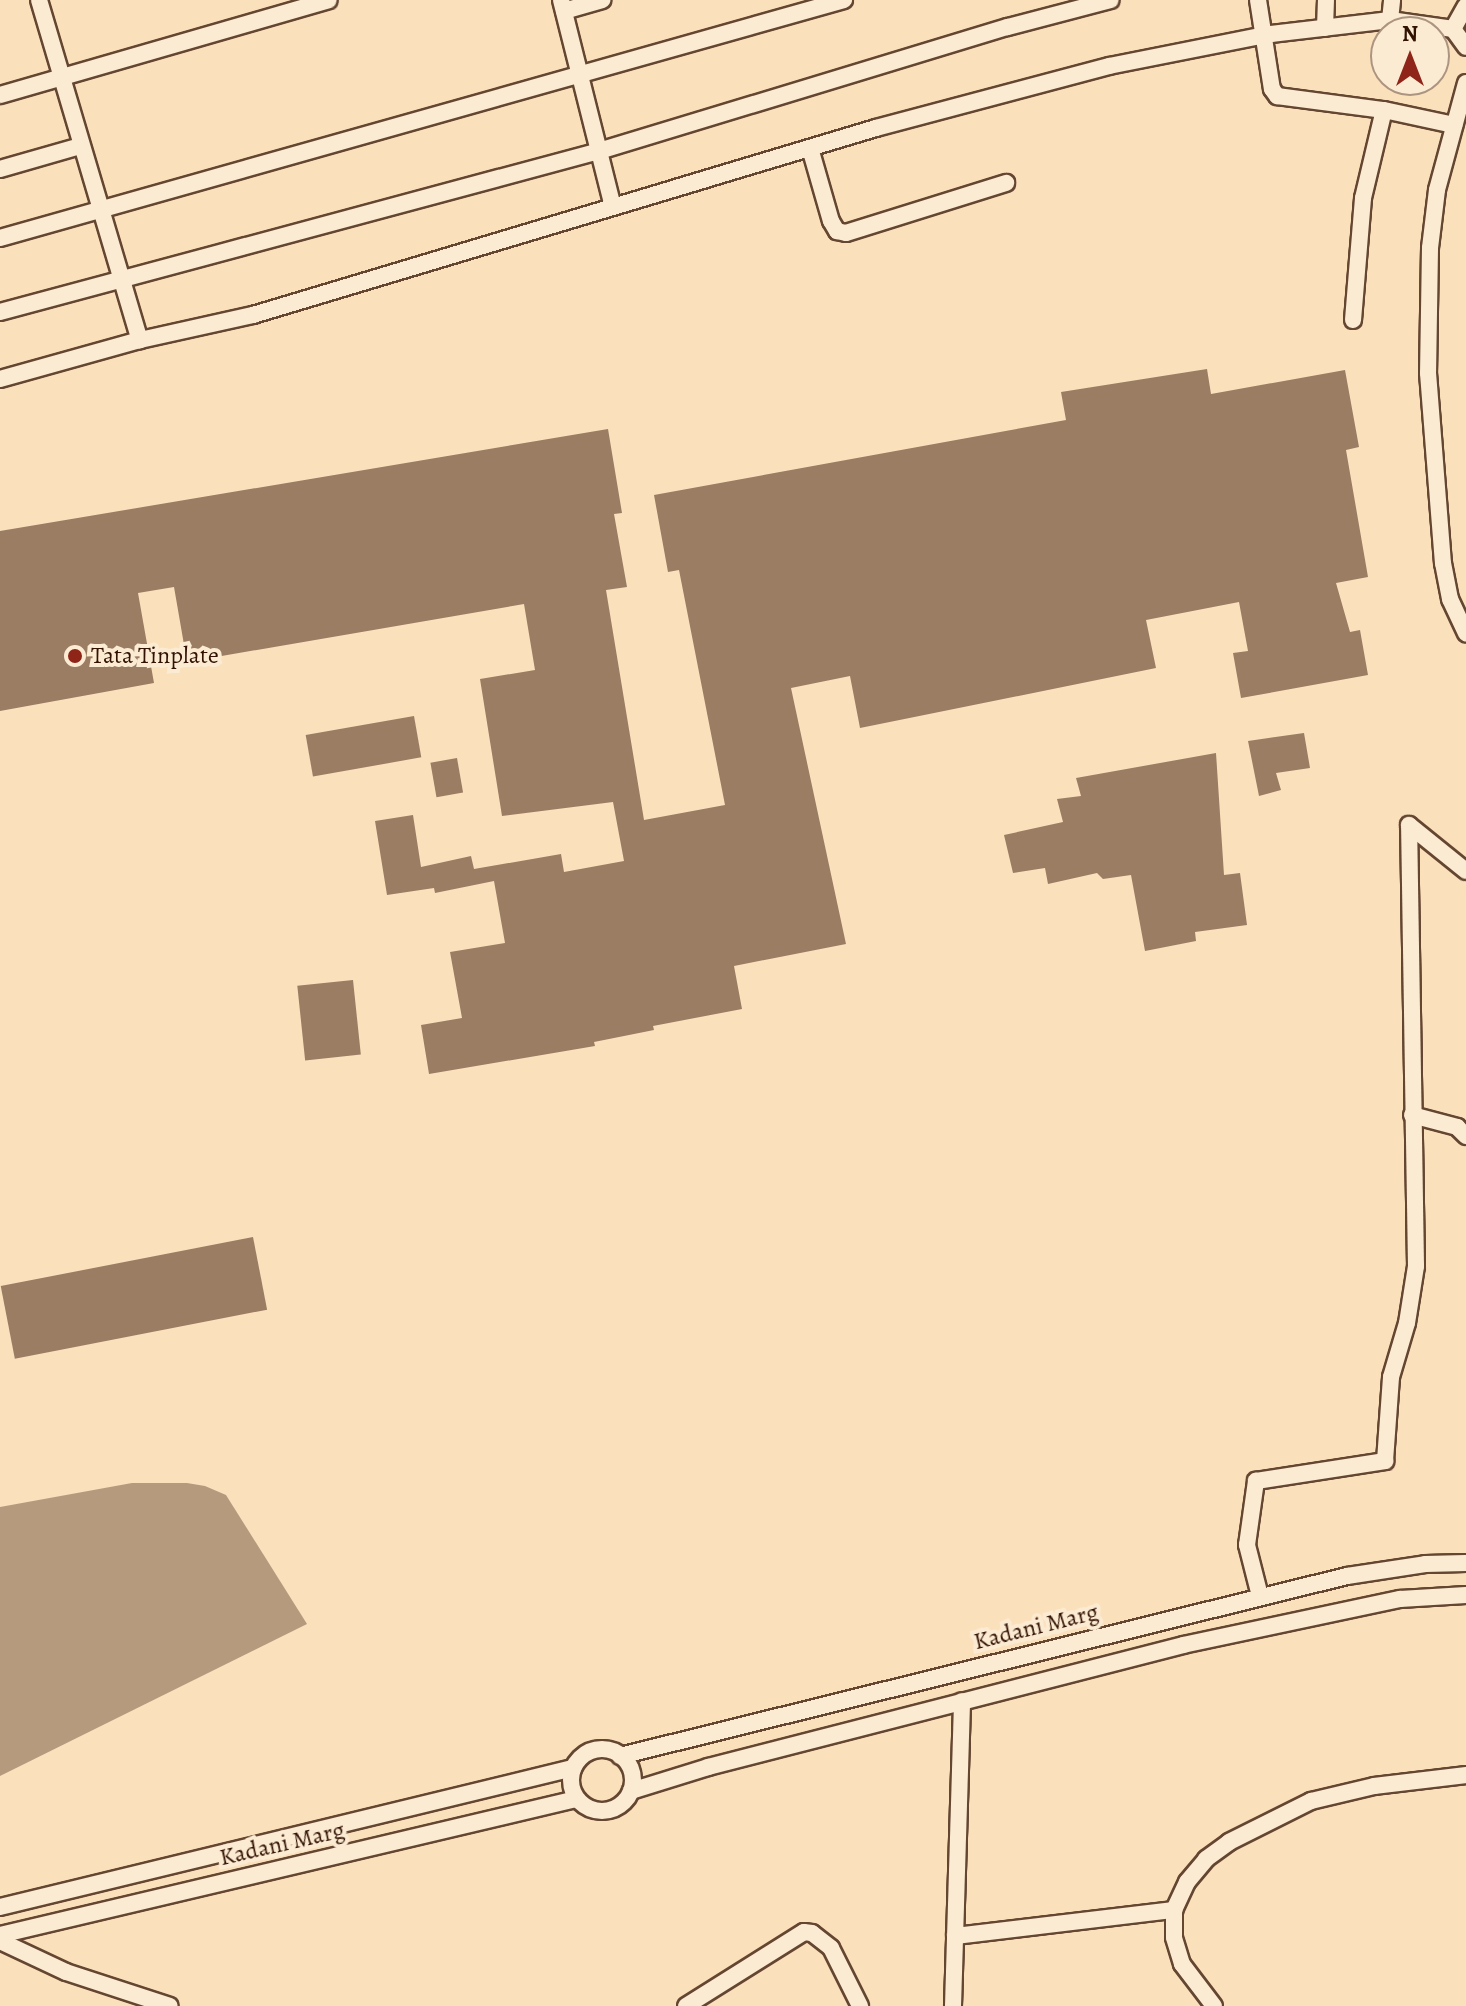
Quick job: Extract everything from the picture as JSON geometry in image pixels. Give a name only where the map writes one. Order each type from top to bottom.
[{"type":"street","points":[[39,0],[140,340]]},
{"type":"street","points":[[0,95],[329,0]]},
{"type":"street","points":[[602,0],[563,5],[613,207]]},
{"type":"street","points":[[0,238],[582,77],[844,0]]},
{"type":"street","points":[[0,312],[599,151],[1008,27],[1111,0]]},
{"type":"street","points":[[1258,0],[1272,89],[1277,96],[1384,110],[1454,125]]},
{"type":"street","points":[[1325,28],[1326,0]]},
{"type":"street","points":[[1462,38],[1466,6]]},
{"type":"street","points":[[0,379],[140,340],[253,315],[810,148],[1109,66],[1262,35],[1370,22]]},
{"type":"street","points":[[1466,83],[1437,190],[1430,248],[1428,373],[1443,563],[1450,599],[1466,634]]},
{"type":"street","points":[[1353,320],[1363,198],[1384,110]]},
{"type":"street","points":[[0,169],[80,146]]},
{"type":"street","points":[[810,148],[831,221],[837,231],[846,233],[1006,183]]},
{"type":"street","points":[[1450,599],[1466,586]]},
{"type":"street","points":[[1260,1596],[1247,1545],[1256,1481],[1385,1461],[1391,1377],[1407,1323],[1416,1266],[1409,825],[1466,871]]},
{"type":"street","points":[[1412,1115],[1457,1127],[1466,1136]]},
{"type":"street","name":"Kadani Marg","points":[[620,1756],[1347,1576],[1425,1564],[1466,1563]]},
{"type":"street","points":[[631,1791],[632,1772],[611,1750],[590,1751],[573,1768],[570,1784],[576,1799],[592,1810],[610,1810],[619,1806],[631,1791],[708,1767],[962,1701],[1319,1615],[1400,1599],[1466,1595]]},
{"type":"street","points":[[953,2006],[962,1701]]},
{"type":"street","name":"Kadani Marg","points":[[0,1907],[573,1768]]},
{"type":"street","points":[[1214,2006],[1182,1964],[1174,1937],[1174,1910],[1187,1882],[1206,1859],[1267,1821],[1344,1791],[1466,1775]]},
{"type":"street","name":"Kadani Marg","points":[[0,1938],[576,1799]]},
{"type":"street","points":[[955,1936],[1174,1910]]},
{"type":"street","points":[[686,2006],[804,1932],[812,1933],[831,1948],[860,2006]]},
{"type":"street","points":[[0,1938],[66,1972],[170,2006]]},
{"type":"shaded area","points":[[132,1483],[187,1483],[205,1486],[226,1495],[307,1624],[0,1776],[0,1507]]},
{"type":"building","points":[[1207,369],[1211,394],[1345,370],[1359,447],[1346,450],[1368,577],[1336,583],[1350,632],[1360,630],[1368,675],[1241,698],[1233,653],[1248,651],[1239,602],[1146,620],[1156,668],[860,728],[850,676],[791,688],[846,944],[734,966],[742,1009],[653,1026],[654,1030],[594,1042],[595,1046],[429,1074],[421,1025],[462,1018],[450,952],[505,943],[494,881],[435,893],[434,888],[387,895],[375,821],[413,815],[421,867],[471,856],[474,869],[561,854],[564,872],[624,861],[613,802],[502,816],[480,679],[535,670],[524,604],[187,662],[174,587],[138,593],[154,683],[0,711],[0,531],[608,429],[622,513],[614,514],[627,587],[606,590],[644,820],[725,805],[679,570],[668,572],[654,495],[1066,420],[1061,392]]},
{"type":"building","points":[[414,716],[421,757],[313,776],[306,735]]},
{"type":"building","points":[[1304,733],[1310,768],[1276,773],[1281,790],[1259,796],[1248,741]]},
{"type":"building","points":[[1216,753],[1224,875],[1240,873],[1247,925],[1195,932],[1196,941],[1145,951],[1131,875],[1103,879],[1097,873],[1048,884],[1045,868],[1013,873],[1004,835],[1063,822],[1057,799],[1081,796],[1076,778]]},
{"type":"building","points":[[457,758],[463,792],[436,797],[430,763]]},
{"type":"building","points":[[353,980],[361,1055],[305,1060],[297,986]]},
{"type":"building","points":[[253,1237],[267,1310],[15,1359],[1,1286]]},
{"type":"place","name":"Tata Tinplate","points":[[75,656]]}]
